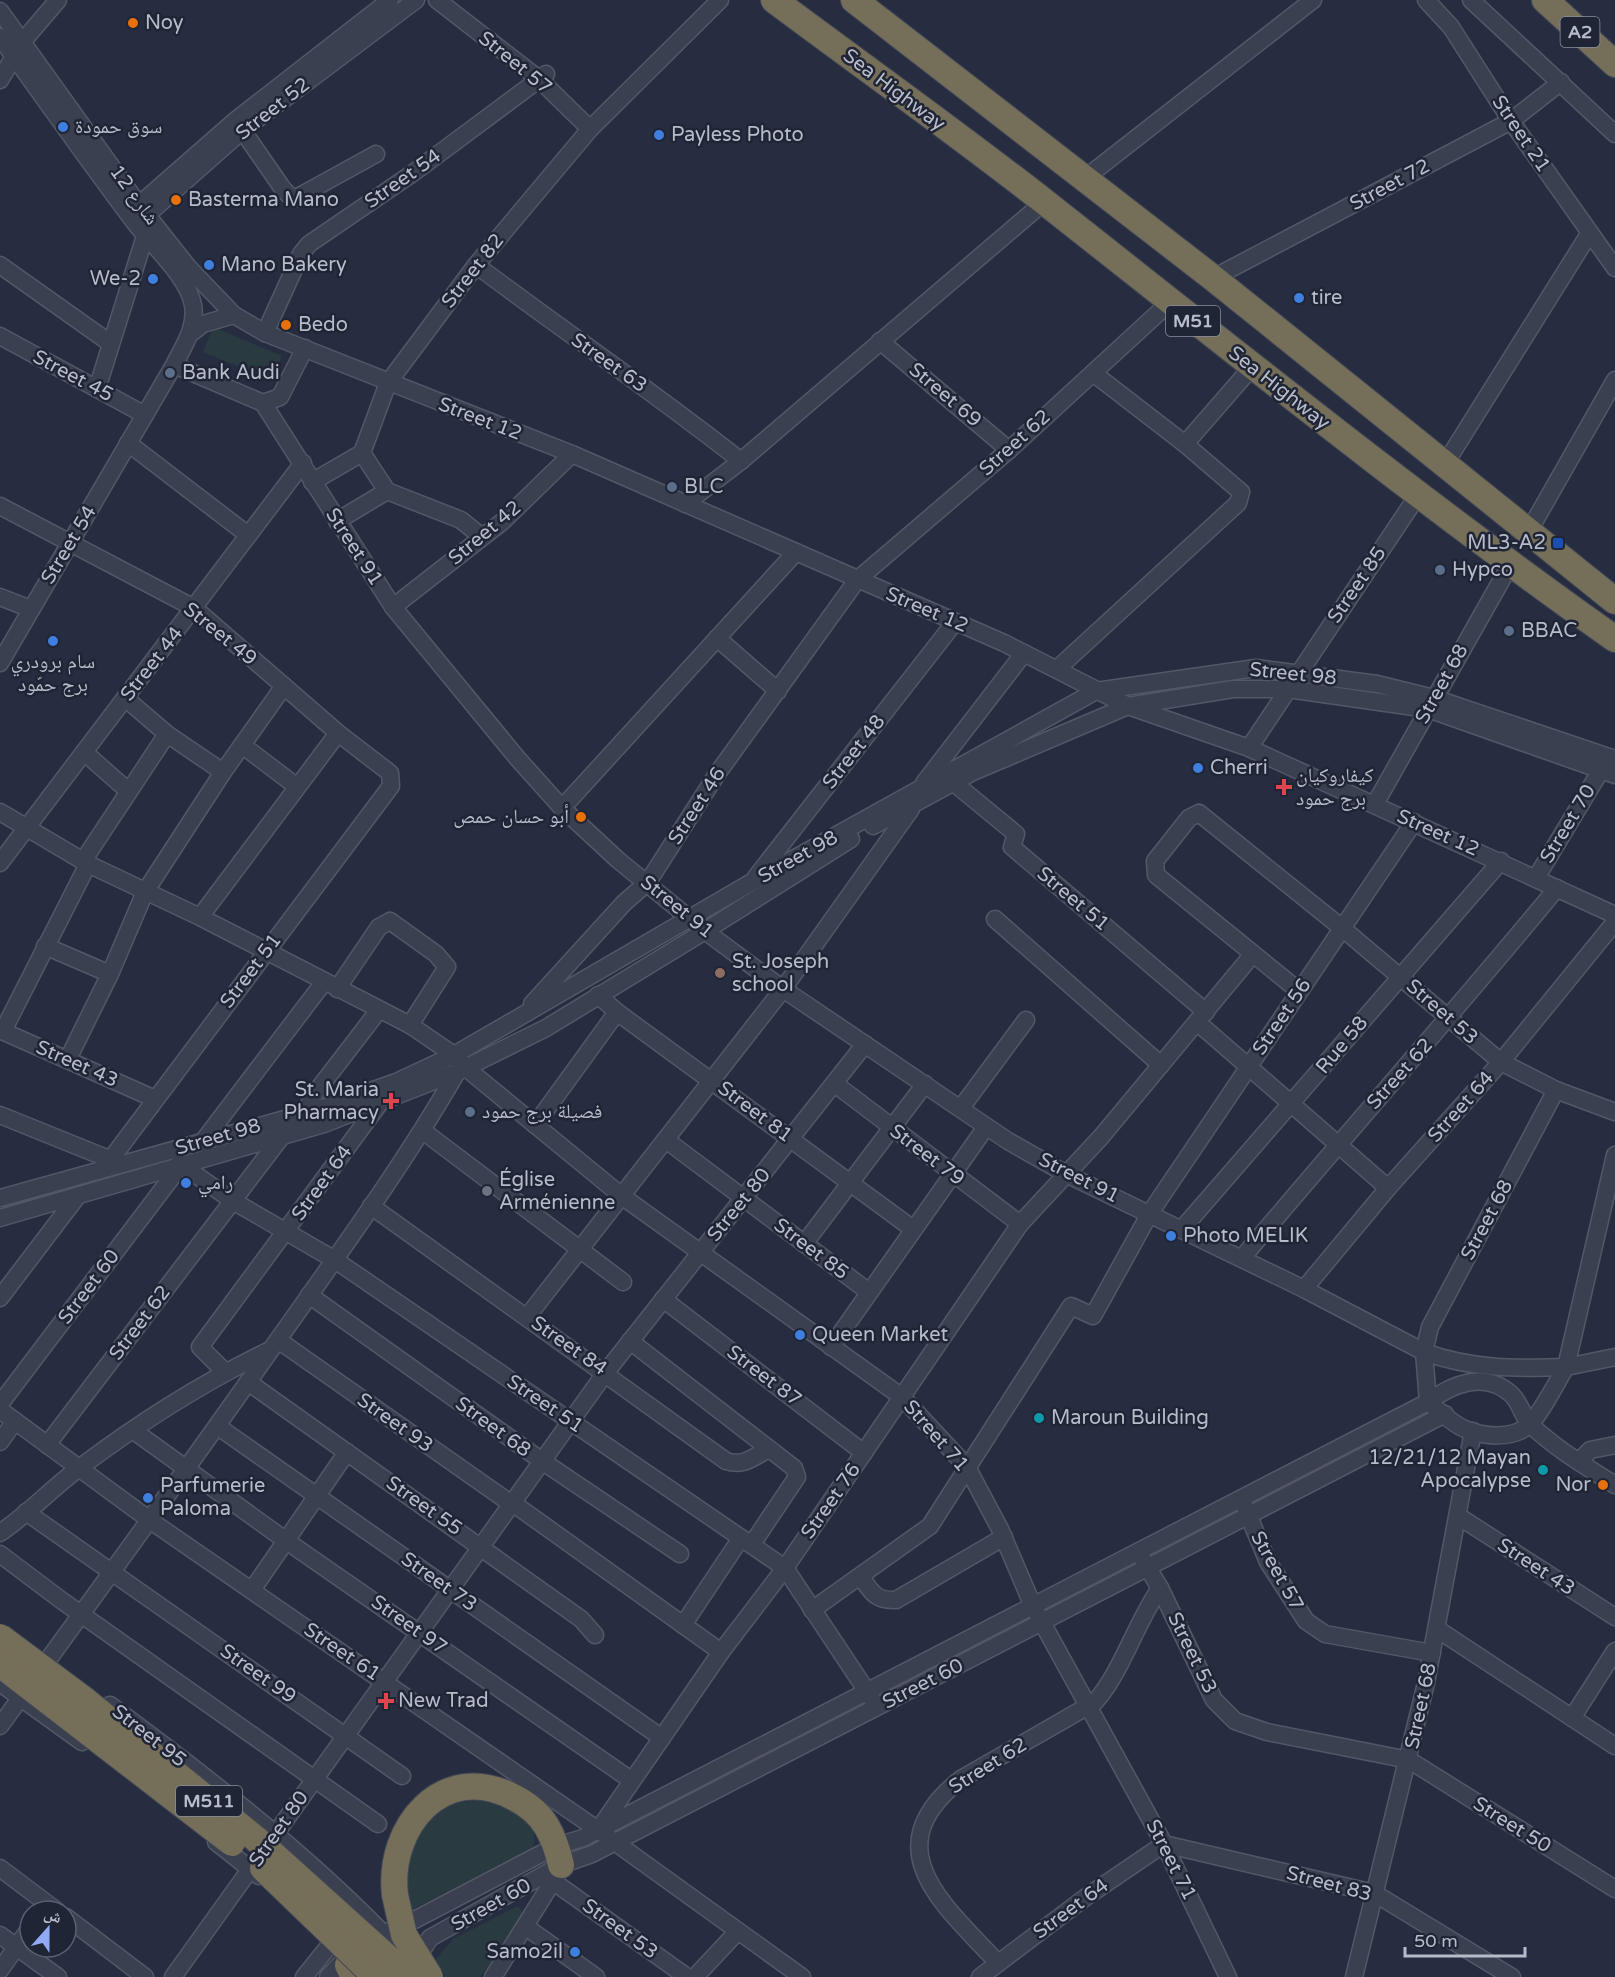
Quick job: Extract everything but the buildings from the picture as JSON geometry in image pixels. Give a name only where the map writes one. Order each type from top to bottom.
[{"type":"highway","name":"Sea Highway","points":[[774,0],[1044,201],[1170,303],[1510,565],[1615,639]]},
{"type":"highway","name":"M51","points":[[854,0],[1214,278],[1615,601]]},
{"type":"highway","name":"A2","points":[[1545,0],[1615,64]]},
{"type":"highway","name":"M511","points":[[0,1637],[86,1701],[419,1974]]},
{"type":"highway","name":"M511","points":[[0,1664],[241,1850],[314,1916],[376,1977]]},
{"type":"highway","points":[[419,1974],[404,1935],[393,1882],[399,1845],[421,1809],[442,1794],[456,1789],[492,1789],[525,1803],[537,1813],[547,1826],[557,1864]]},
{"type":"street","points":[[0,80],[23,41],[58,0]]},
{"type":"street","name":"Street 52","points":[[139,219],[240,125],[390,0]]},
{"type":"street","name":"Street 52","points":[[240,125],[416,0]]},
{"type":"street","name":"Street 57","points":[[437,0],[542,77]]},
{"type":"street","name":"Street 57","points":[[455,0],[542,77],[593,127]]},
{"type":"street","name":"Street 82","points":[[362,453],[388,383],[476,265],[593,127],[720,0]]},
{"type":"street","points":[[1084,179],[1313,0]]},
{"type":"street","name":"Street 21","points":[[1426,0],[1450,27],[1511,121],[1615,268]]},
{"type":"street","points":[[1471,0],[1615,134]]},
{"type":"street","name":"شارع 12","points":[[0,11],[23,41],[139,219],[234,315]]},
{"type":"street","points":[[0,37],[139,219],[190,294],[194,318],[190,334]]},
{"type":"street","name":"Street 54","points":[[265,333],[301,254],[309,243],[413,173],[542,77]]},
{"type":"street","name":"Street 72","points":[[1214,278],[1511,121],[1561,82]]},
{"type":"street","points":[[240,125],[283,189],[296,198],[376,154]]},
{"type":"street","points":[[685,504],[741,461],[1044,201]]},
{"type":"street","points":[[97,389],[139,219]]},
{"type":"street","points":[[1445,464],[1589,234]]},
{"type":"street","points":[[0,265],[110,343]]},
{"type":"street","name":"Street 63","points":[[476,265],[607,363],[672,407],[741,461]]},
{"type":"street","name":"Street 62","points":[[857,580],[1009,450],[1170,303]]},
{"type":"street","points":[[190,334],[203,324],[234,315]]},
{"type":"street","name":"Street 12","points":[[234,315],[265,333],[572,454],[1024,653],[1128,706],[1249,748],[1502,861],[1615,915]]},
{"type":"street","name":"Street 54","points":[[0,663],[71,544],[190,334]]},
{"type":"street","name":"Street 45","points":[[0,336],[145,415]]},
{"type":"street","name":"Street 69","points":[[880,340],[1009,450]]},
{"type":"street","points":[[174,365],[264,403],[280,397],[304,348]]},
{"type":"street","points":[[1185,444],[1252,367]]},
{"type":"street","points":[[1057,669],[1238,503],[1241,492],[1185,444],[1093,373]]},
{"type":"street","points":[[1529,531],[1615,380]]},
{"type":"street","name":"Street 91","points":[[264,403],[393,607],[518,759],[562,808],[618,860],[648,882],[705,932],[783,989],[987,1127],[1065,1174],[1242,1258],[1424,1352],[1452,1362],[1505,1369],[1566,1367],[1615,1358]]},
{"type":"street","points":[[128,443],[248,535]]},
{"type":"street","points":[[312,482],[362,453],[387,491],[461,520],[482,537]]},
{"type":"street","name":"Street 42","points":[[393,607],[502,522],[572,454]]},
{"type":"street","name":"Street 44","points":[[0,863],[303,464]]},
{"type":"street","points":[[337,521],[387,491]]},
{"type":"street","name":"Street 85","points":[[1296,674],[1418,495]]},
{"type":"street","name":"Street 49","points":[[0,506],[194,608],[338,733],[390,773]]},
{"type":"street","points":[[562,808],[796,552]]},
{"type":"street","name":"Street 68","points":[[1374,804],[1510,565]]},
{"type":"street","name":"Street 46","points":[[520,1017],[624,903],[648,882],[717,774],[857,580]]},
{"type":"street","points":[[0,597],[31,609]]},
{"type":"street","name":"Street 48","points":[[752,882],[955,622]]},
{"type":"street","points":[[717,638],[778,691]]},
{"type":"street","points":[[919,789],[1024,653]]},
{"type":"street","name":"Street 98","points":[[0,1198],[107,1163],[164,1153],[304,1113],[396,1082],[454,1054],[691,920],[752,882],[1096,691],[1244,668],[1377,684],[1608,772]]},
{"type":"street","points":[[1249,748],[1296,674]]},
{"type":"street","points":[[68,1059],[110,974],[145,892],[223,772],[284,686]]},
{"type":"street","name":"Street 98","points":[[0,1218],[181,1168],[282,1136],[379,1104],[461,1070],[546,1028],[705,932],[864,831],[912,808],[954,783],[1039,742],[1128,706],[1233,689],[1288,689],[1431,703],[1615,759]]},
{"type":"street","points":[[125,698],[167,734],[223,772]]},
{"type":"street","points":[[200,916],[338,733]]},
{"type":"street","points":[[2,1030],[85,862],[128,790],[167,734]]},
{"type":"street","points":[[242,744],[296,786]]},
{"type":"street","points":[[84,752],[128,790]]},
{"type":"street","name":"Street 70","points":[[1536,878],[1608,772]]},
{"type":"street","name":"Street 51","points":[[107,1163],[392,786],[390,773]]},
{"type":"street","name":"Street 51","points":[[954,783],[1016,834],[1012,847],[1202,1017]]},
{"type":"street","points":[[527,1317],[623,1197],[783,989],[912,808]]},
{"type":"street","name":"Street 71","points":[[0,812],[85,862],[266,950],[330,986],[410,1026],[454,1054],[461,1070],[535,1125],[623,1197],[902,1397],[967,1467],[1004,1537],[1033,1606],[1164,1844],[1228,1977]]},
{"type":"street","name":"Street 53","points":[[1253,954],[1156,875],[1155,861],[1189,818],[1199,813],[1401,976],[1501,1062],[1556,1090],[1615,1112]]},
{"type":"street","name":"Street 56","points":[[967,1467],[1071,1306],[1094,1316],[1150,1213],[1414,822]]},
{"type":"street","name":"Rue 58","points":[[1182,1229],[1502,861]]},
{"type":"street","name":"Street 62","points":[[1242,1258],[1337,1144],[1450,1018],[1557,888]]},
{"type":"street","points":[[995,919],[1161,1065]]},
{"type":"street","points":[[212,1158],[204,1140],[379,927],[390,921],[435,954],[447,967],[410,1026]]},
{"type":"street","name":"Street 64","points":[[1304,1289],[1388,1188],[1501,1062],[1615,922]]},
{"type":"street","points":[[45,946],[110,974]]},
{"type":"street","points":[[1253,954],[1299,991]]},
{"type":"street","name":"Street 76","points":[[598,1830],[721,1652],[785,1568],[1020,1224],[1101,1137],[1253,954]]},
{"type":"street","name":"Street 81","points":[[598,995],[617,1012],[913,1228]]},
{"type":"street","points":[[304,1113],[316,1092],[379,1010]]},
{"type":"street","points":[[535,1125],[617,1012]]},
{"type":"street","points":[[1202,1017],[1249,1066],[1388,1188]]},
{"type":"street","points":[[961,1108],[1026,1020]]},
{"type":"street","name":"Street 43","points":[[2,1030],[155,1099]]},
{"type":"street","name":"Street 80","points":[[173,1977],[606,1372],[836,1084],[865,1044]]},
{"type":"street","points":[[0,1726],[151,1521],[275,1345],[423,1131],[461,1070]]},
{"type":"street","name":"Street 79","points":[[836,1084],[1020,1224]]},
{"type":"street","points":[[804,1244],[925,1084]]},
{"type":"street","name":"Street 68","points":[[1424,1352],[1430,1327],[1556,1090]]},
{"type":"street","name":"Street 64","points":[[225,1372],[200,1347],[379,1104]]},
{"type":"street","points":[[0,1115],[107,1163]]},
{"type":"street","points":[[831,1347],[913,1228],[987,1127]]},
{"type":"street","points":[[423,1131],[623,1282]]},
{"type":"street","name":"Street 62","points":[[47,1445],[282,1136]]},
{"type":"street","name":"Street 85","points":[[666,1140],[869,1292]]},
{"type":"street","name":"Street 51","points":[[164,1153],[181,1168],[233,1201],[334,1260],[785,1568],[868,1690],[877,1708]]},
{"type":"street","points":[[1424,1352],[1428,1402],[1464,1429],[1503,1435],[1517,1432],[1529,1425],[1566,1367],[1615,1155]]},
{"type":"street","name":"Street 60","points":[[0,1404],[181,1168]]},
{"type":"street","points":[[0,1298],[76,1198]]},
{"type":"street","name":"Street 84","points":[[371,1206],[606,1372],[726,1461],[737,1465],[746,1463],[769,1449]]},
{"type":"street","name":"Street 68","points":[[309,1295],[542,1461],[680,1554]]},
{"type":"street","name":"Street 87","points":[[663,1299],[864,1453]]},
{"type":"street","points":[[630,1341],[794,1468],[797,1477],[683,1625]]},
{"type":"street","points":[[0,1533],[77,1469],[225,1372],[275,1345]]},
{"type":"street","name":"Street 93","points":[[275,1345],[513,1504],[721,1652]]},
{"type":"street","name":"Street 60","points":[[419,1974],[430,1938],[557,1864],[598,1830],[1428,1402],[1457,1383],[1474,1381],[1493,1384],[1511,1395],[1529,1425]]},
{"type":"street","name":"Street 55","points":[[248,1382],[581,1619],[595,1635]]},
{"type":"street","name":"Street 61","points":[[0,1410],[77,1469],[598,1830],[802,1977]]},
{"type":"street","name":"Street 60","points":[[384,1933],[615,1842],[1445,1414]]},
{"type":"street","points":[[0,1442],[15,1421]]},
{"type":"street","points":[[1529,1425],[1615,1485]]},
{"type":"street","name":"Street 73","points":[[218,1426],[662,1738]]},
{"type":"street","name":"Street 97","points":[[134,1431],[285,1540],[632,1780]]},
{"type":"street","name":"Street 68","points":[[1354,1977],[1409,1760],[1437,1629],[1473,1431]]},
{"type":"street","points":[[1579,1462],[1590,1450],[1615,1445]]},
{"type":"street","points":[[252,1590],[347,1452]]},
{"type":"street","points":[[812,1610],[930,1526],[967,1467]]},
{"type":"street","name":"Street 57","points":[[1243,1497],[1248,1516],[1268,1562],[1306,1622],[1325,1634],[1432,1653]]},
{"type":"street","name":"Street 99","points":[[26,1512],[347,1735],[402,1776]]},
{"type":"street","name":"Street 43","points":[[1458,1516],[1615,1617]]},
{"type":"street","points":[[861,1577],[875,1597],[883,1601],[896,1600],[1004,1537]]},
{"type":"street","name":"Street 53","points":[[1138,1551],[1160,1588],[1214,1700],[1235,1721],[1267,1732],[1409,1760]]},
{"type":"street","points":[[0,1554],[82,1615],[378,1824]]},
{"type":"street","name":"Street 62","points":[[997,1962],[928,1882],[920,1863],[922,1826],[944,1793],[961,1779],[1089,1708],[1105,1690],[1137,1625],[1160,1588]]},
{"type":"street","name":"Street 95","points":[[0,1625],[132,1722],[275,1835],[384,1933],[419,1974]]},
{"type":"street","points":[[1437,1629],[1615,1746]]},
{"type":"street","points":[[1572,1718],[1615,1651]]},
{"type":"street","points":[[0,1683],[251,1869],[329,1946],[346,1972]]},
{"type":"street","name":"Street 50","points":[[1409,1760],[1615,1889]]},
{"type":"street","name":"Street 64","points":[[980,1977],[997,1962],[1164,1844]]},
{"type":"street","name":"Street 83","points":[[1164,1844],[1374,1893],[1512,1977]]},
{"type":"street","points":[[497,1976],[526,1927],[557,1864]]},
{"type":"street","name":"Street 53","points":[[557,1864],[687,1977]]},
{"type":"street","points":[[0,1868],[37,1899]]},
{"type":"street","points":[[78,1926],[145,1977]]},
{"type":"street","points":[[526,1927],[596,1977]]},
{"type":"street","points":[[694,1977],[738,1931]]},
{"type":"street","points":[[0,1935],[58,1977]]},
{"type":"street","points":[[0,1970],[18,1944]]},
{"type":"street","points":[[304,1977],[329,1946]]},
{"type":"shaded area","points":[[213,327],[282,356],[271,380],[203,352]]},
{"type":"shaded area","points":[[483,1800],[512,1810],[528,1822],[535,1838],[532,1849],[405,1913],[407,1848],[437,1811],[458,1802]]},
{"type":"shaded area","points":[[518,1906],[524,1913],[524,1920],[480,1977],[445,1977],[435,1960],[453,1939]]},
{"type":"place","name":"Noy","points":[[133,23]]},
{"type":"place","name":"سوق حمودة","points":[[63,127]]},
{"type":"place","name":"Payless Photo","points":[[659,135]]},
{"type":"place","name":"Basterma Mano","points":[[176,200]]},
{"type":"place","name":"Mano Bakery","points":[[209,265]]},
{"type":"place","name":"We-2","points":[[153,279]]},
{"type":"place","name":"tire","points":[[1299,298]]},
{"type":"place","name":"Bedo","points":[[286,325]]},
{"type":"place","name":"Bank Audi","points":[[170,373]]},
{"type":"place","name":"BLC","points":[[672,487]]},
{"type":"place","name":"ML3-A2","points":[[1558,543]]},
{"type":"place","name":"Hypco","points":[[1440,570]]},
{"type":"place","name":"BBAC","points":[[1509,631]]},
{"type":"place","name":"سام برودري برج حمّود","points":[[53,641]]},
{"type":"place","name":"Cherri","points":[[1198,768]]},
{"type":"place","name":"كيفاروكيان برج حمود","points":[[1284,787]]},
{"type":"place","name":"أبو حسان حمص","points":[[581,817]]},
{"type":"place","name":"St. Joseph school","points":[[720,973]]},
{"type":"place","name":"St. Maria Pharmacy","points":[[391,1101]]},
{"type":"place","name":"فصيلة برج حمود","points":[[470,1112]]},
{"type":"place","name":"رامي","points":[[186,1183]]},
{"type":"place","name":"Église Arménienne","points":[[487,1191]]},
{"type":"place","name":"Photo MELIK","points":[[1171,1236]]},
{"type":"place","name":"Queen Market","points":[[800,1335]]},
{"type":"place","name":"Maroun Building","points":[[1039,1418]]},
{"type":"place","name":"12/21/12 Mayan Apocalypse","points":[[1543,1470]]},
{"type":"place","name":"Nor","points":[[1603,1485]]},
{"type":"place","name":"Parfumerie Paloma","points":[[148,1498]]},
{"type":"place","name":"New Trad","points":[[386,1701]]},
{"type":"place","name":"Samo2il","points":[[575,1952]]}]
